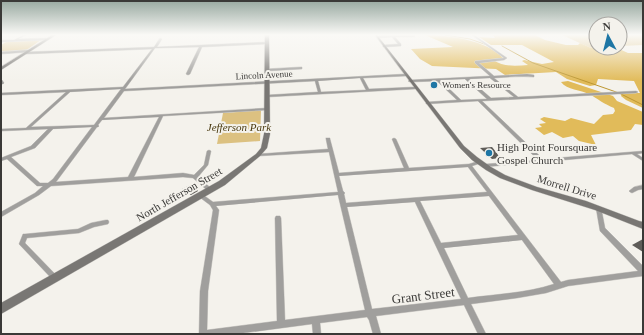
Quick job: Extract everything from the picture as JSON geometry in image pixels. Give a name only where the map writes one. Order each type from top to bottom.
[{"type":"main road","name":"North Jefferson Street","points":[[1,309],[210,190],[258,155],[266,143],[267,51]]},
{"type":"main road","name":"Morrell Drive","points":[[387,51],[462,147],[482,164],[504,177],[524,185],[599,208],[643,226]]},
{"type":"main road","points":[[1,69],[27,52]]},
{"type":"street","points":[[1,53],[70,51]]},
{"type":"street","points":[[1,215],[37,194],[55,180],[97,126],[152,51]]},
{"type":"street","points":[[188,74],[199,51]]},
{"type":"street","points":[[496,51],[506,59],[479,61],[476,63],[518,98]]},
{"type":"street","points":[[1,66],[6,65]]},
{"type":"street","points":[[267,70],[301,68]]},
{"type":"street","name":"Lincoln Avenue","points":[[1,94],[267,83],[405,75]]},
{"type":"street","points":[[410,81],[527,75],[533,76]]},
{"type":"street","points":[[361,77],[368,90]]},
{"type":"street","points":[[466,78],[491,100]]},
{"type":"street","points":[[316,80],[320,93]]},
{"type":"street","points":[[438,80],[460,101]]},
{"type":"street","points":[[267,96],[415,88]]},
{"type":"street","points":[[26,129],[69,91]]},
{"type":"street","points":[[427,103],[636,92]]},
{"type":"street","points":[[479,100],[542,161]]},
{"type":"street","points":[[101,119],[267,109]]},
{"type":"street","points":[[130,179],[161,116]]},
{"type":"street","points":[[1,130],[97,126]]},
{"type":"street","points":[[1,160],[33,147],[52,128]]},
{"type":"street","points":[[328,139],[345,205],[345,215],[369,313],[373,319],[377,334]]},
{"type":"street","points":[[394,139],[407,170]]},
{"type":"street","points":[[258,155],[331,150]]},
{"type":"street","points":[[195,178],[206,165],[209,151]]},
{"type":"street","points":[[337,175],[542,161],[581,156],[643,152]]},
{"type":"street","points":[[633,153],[643,160]]},
{"type":"street","points":[[8,157],[39,185],[183,175],[195,178],[210,190]]},
{"type":"street","points":[[469,165],[560,286]]},
{"type":"street","points":[[632,191],[636,188],[643,187]]},
{"type":"street","points":[[212,204],[342,193]]},
{"type":"street","points":[[345,205],[491,194]]},
{"type":"street","points":[[200,195],[212,204],[216,210],[204,291],[204,334]]},
{"type":"street","points":[[417,200],[482,334]]},
{"type":"street","points":[[599,208],[602,229],[643,272]]},
{"type":"street","points":[[278,218],[281,324]]},
{"type":"street","points":[[55,278],[22,244],[25,236],[79,231],[93,224],[106,222]]},
{"type":"street","points":[[440,246],[523,237]]},
{"type":"street","name":"Grant Street","points":[[204,334],[517,295],[591,280],[643,272]]},
{"type":"street","points":[[316,320],[317,334]]},
{"type":"green space","points":[[1,51],[26,51],[25,51],[1,52]]},
{"type":"green space","name":"Jefferson Park","points":[[261,110],[260,141],[217,144],[223,113]]},
{"type":"shaded area","points":[[412,51],[494,51],[503,58],[493,60],[510,66],[528,65],[522,61],[524,60],[542,64],[554,62],[533,51],[588,51],[588,56],[628,56],[628,53],[643,53],[643,108],[621,96],[622,93],[640,93],[634,81],[598,79],[596,85],[590,86],[567,79],[556,72],[505,75],[496,69],[432,66],[420,59]]},
{"type":"shaded area","points":[[568,81],[613,96],[617,101],[643,112],[643,125],[635,124],[631,130],[591,135],[596,145],[579,141],[573,136],[563,138],[552,132],[544,135],[535,128],[542,127],[539,124],[546,123],[540,119],[544,117],[565,121],[571,118],[594,124],[603,115],[613,114],[615,111],[614,108],[589,94],[567,87],[561,82]]},
{"type":"building","name":"High Point Foursquare Gospel Church","points":[[492,147],[500,158],[492,159],[480,148]]},
{"type":"building","points":[[190,185],[192,187],[195,185],[198,191],[191,195],[182,189]]},
{"type":"building","points":[[643,239],[643,252],[632,245]]},
{"type":"waterway","points":[[510,51],[533,63],[619,93],[643,105]]},
{"type":"place","name":"Women's Resource","points":[[434,85]]},
{"type":"place","name":"High Point Foursquare Gospel Church","points":[[489,153]]}]
